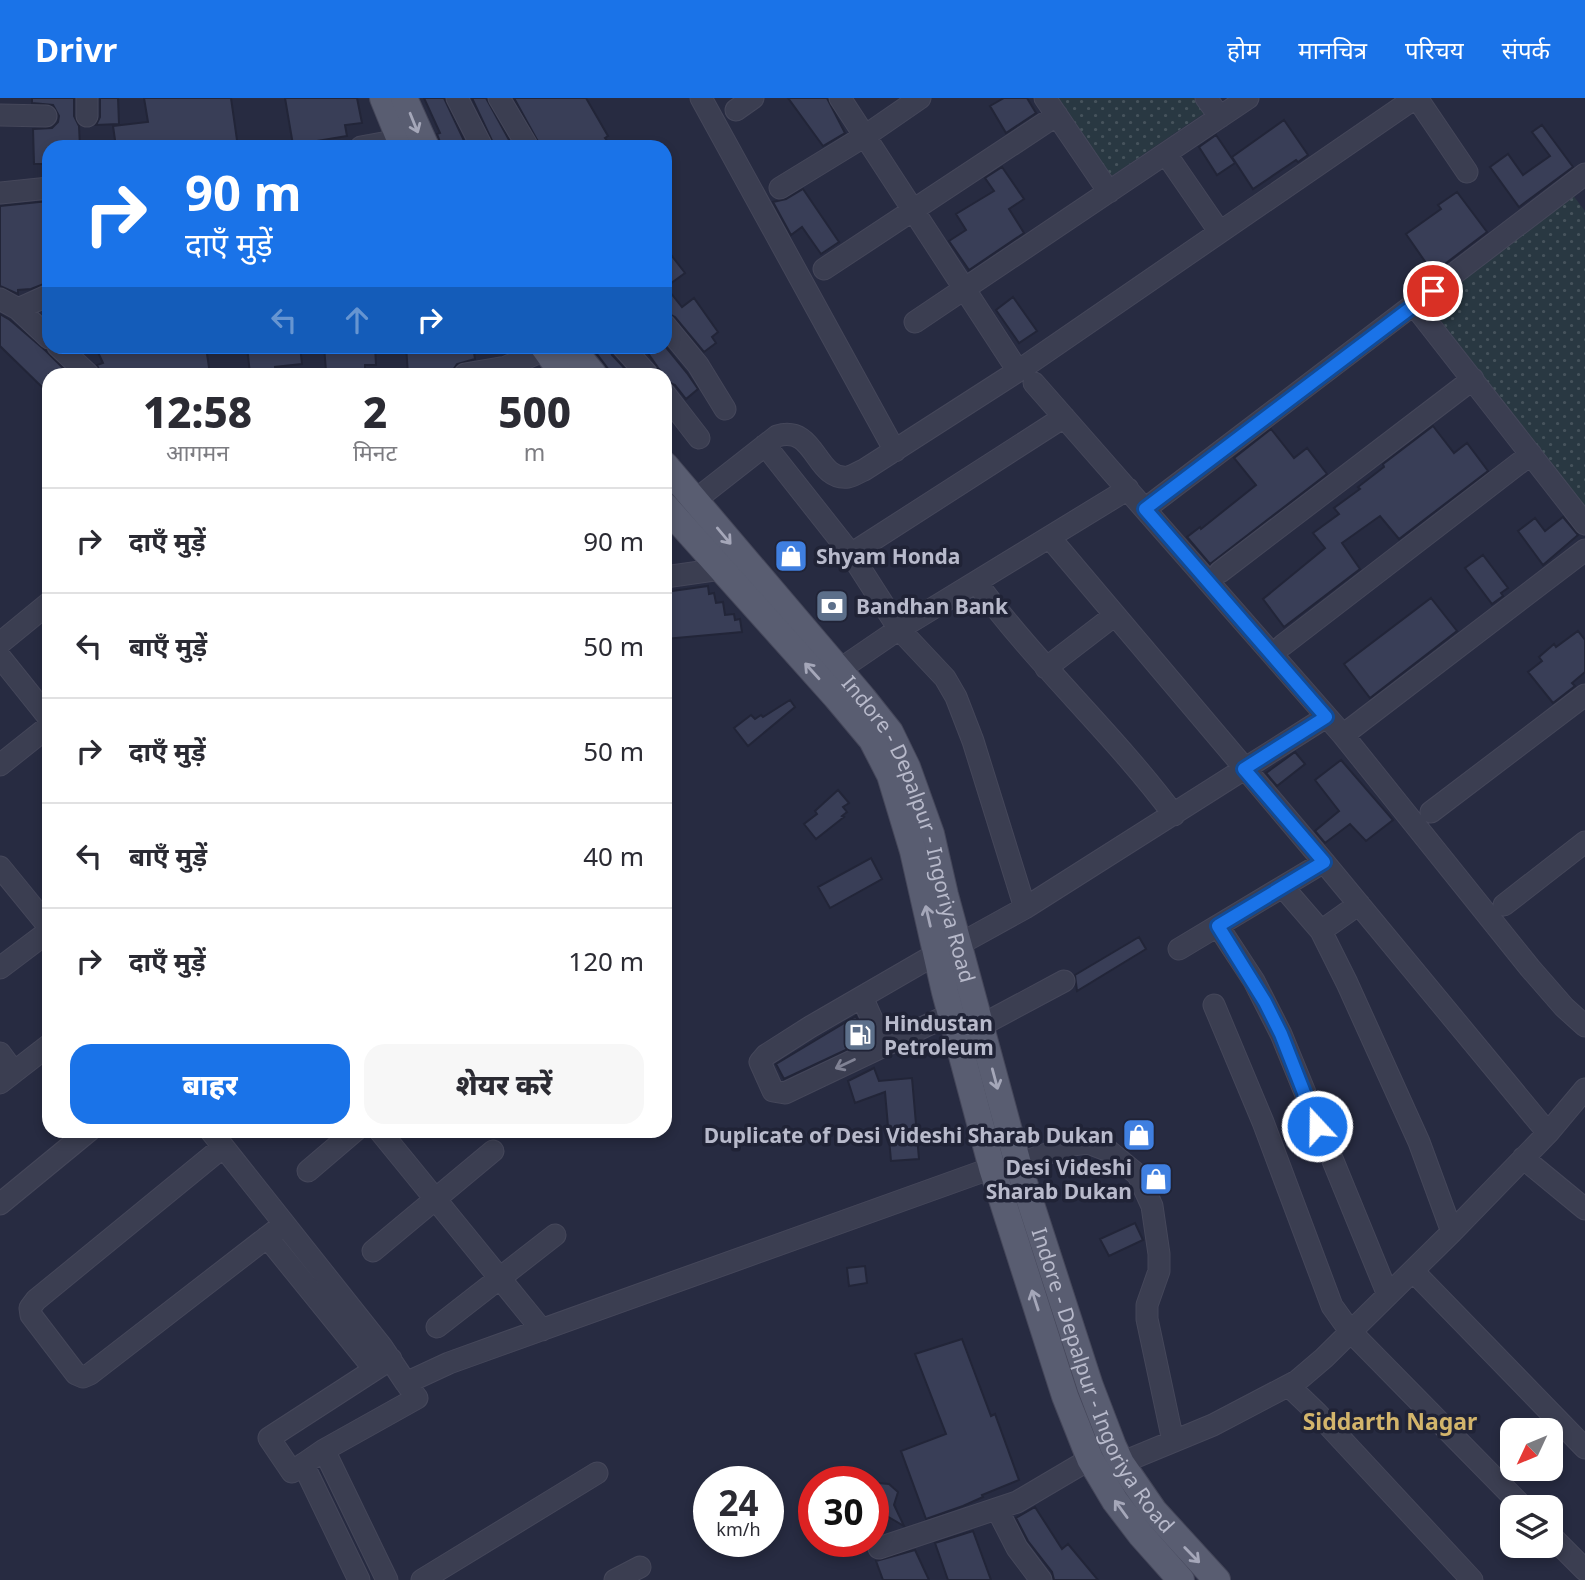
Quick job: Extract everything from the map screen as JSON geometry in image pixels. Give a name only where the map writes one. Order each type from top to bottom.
[{"type":"main road","points":[[383,98],[399,140]]},
{"type":"main road","points":[[404,98],[423,140]]},
{"type":"main road","points":[[562,354],[584,368]]},
{"type":"main road","name":"Indore - Depalpur - Ingoriya Road","points":[[672,474],[890,733],[907,767],[930,834],[947,949],[951,1014],[992,1168],[1065,1396],[1090,1459],[1121,1510],[1181,1580]]},
{"type":"main road","name":"Indore - Depalpur - Ingoriya Road","points":[[672,514],[872,740],[890,775],[947,949],[980,1026],[1018,1164],[1090,1385],[1121,1462],[1153,1511],[1217,1580]]},
{"type":"street","points":[[457,98],[478,140]]},
{"type":"street","points":[[499,98],[524,140]]},
{"type":"street","points":[[701,98],[895,451]]},
{"type":"street","points":[[840,98],[965,290],[1026,377],[1128,489],[1343,735],[1530,968],[1564,1007],[1585,1026]]},
{"type":"street","points":[[780,188],[865,136],[920,98]]},
{"type":"street","points":[[1206,98],[1220,117]]},
{"type":"street","points":[[915,322],[1248,98]]},
{"type":"street","points":[[694,501],[777,436],[794,433],[804,439],[824,466],[838,476],[849,477],[1026,377],[1219,231],[1416,98],[1466,172]]},
{"type":"street","points":[[824,269],[914,211],[1051,107],[1110,192]]},
{"type":"street","points":[[0,116],[46,116]]},
{"type":"street","points":[[1166,154],[1219,231]]},
{"type":"street","points":[[1145,509],[1414,305],[1581,186]]},
{"type":"street","points":[[0,193],[42,189]]},
{"type":"street","points":[[9,304],[42,297]]},
{"type":"street","points":[[9,304],[42,332]]},
{"type":"street","points":[[1414,305],[1585,524]]},
{"type":"street","points":[[672,333],[698,365],[724,410]]},
{"type":"street","points":[[67,354],[82,368]]},
{"type":"street","points":[[500,368],[538,354]]},
{"type":"street","points":[[629,354],[642,368]]},
{"type":"street","points":[[1220,572],[1472,379]]},
{"type":"street","points":[[672,403],[699,438]]},
{"type":"street","points":[[851,554],[1064,417]]},
{"type":"street","points":[[765,445],[851,554],[899,629],[944,678],[956,697],[973,741],[1025,908]]},
{"type":"street","points":[[1283,645],[1531,454]]},
{"type":"street","points":[[839,670],[899,629],[1128,489]]},
{"type":"street","points":[[1050,538],[1324,862],[1548,1133]]},
{"type":"street","points":[[1343,735],[1585,550]]},
{"type":"street","points":[[672,576],[721,569]]},
{"type":"street","points":[[977,583],[1019,638],[1135,764],[1174,815]]},
{"type":"street","points":[[0,643],[42,609]]},
{"type":"street","points":[[1046,668],[1115,615]]},
{"type":"street","points":[[0,657],[42,709]]},
{"type":"street","points":[[1431,812],[1585,695]]},
{"type":"street","points":[[951,1014],[785,1093],[773,1091],[760,1062],[766,1055],[862,997],[1025,908],[1326,717]]},
{"type":"street","points":[[0,765],[42,732]]},
{"type":"street","points":[[1504,905],[1585,842]]},
{"type":"street","points":[[1179,950],[1324,862]]},
{"type":"street","points":[[0,867],[42,920]]},
{"type":"street","points":[[1283,887],[1321,931],[1348,983],[1419,1142],[1452,1232]]},
{"type":"street","points":[[1321,931],[1359,904]]},
{"type":"street","points":[[1218,926],[1254,981],[1281,1034],[1388,1295]]},
{"type":"street","points":[[0,968],[42,935]]},
{"type":"street","points":[[980,1026],[1064,981]]},
{"type":"street","points":[[862,997],[884,1046]]},
{"type":"street","points":[[1214,1004],[1263,1122],[1332,1306],[1350,1331],[1511,1495]]},
{"type":"street","points":[[0,1053],[7,1078],[42,1050]]},
{"type":"street","points":[[1121,1462],[1213,1425],[1289,1386],[1324,1358],[1452,1232],[1584,1093]]},
{"type":"street","points":[[0,1205],[80,1138]]},
{"type":"street","points":[[308,1171],[347,1138]]},
{"type":"street","points":[[385,1138],[542,1330]]},
{"type":"street","points":[[275,1231],[83,1377],[76,1374],[31,1315],[30,1308],[36,1300],[216,1139],[275,1231],[383,1364],[406,1382],[417,1398],[324,1450],[292,1472],[269,1438],[383,1364]]},
{"type":"street","points":[[1018,1164],[1072,1145],[1088,1143],[1109,1151],[1138,1175],[1152,1206],[1157,1231],[1159,1271],[1147,1305],[1147,1319],[1173,1441]]},
{"type":"street","points":[[373,1251],[494,1151]]},
{"type":"street","points":[[1523,1158],[1585,1209]]},
{"type":"street","points":[[406,1382],[449,1363],[992,1168]]},
{"type":"street","points":[[437,1328],[555,1235]]},
{"type":"street","points":[[1413,1270],[1585,1448]]},
{"type":"street","points":[[1289,1386],[1472,1580]]},
{"type":"street","points":[[324,1450],[387,1580]]},
{"type":"street","points":[[889,1545],[1030,1496],[1090,1459]]},
{"type":"street","points":[[303,1464],[359,1580]]},
{"type":"street","points":[[422,1580],[597,1473]]},
{"type":"street","points":[[997,1509],[1017,1548],[1041,1580]]},
{"type":"street","points":[[1563,1548],[1585,1570]]},
{"type":"street","points":[[615,1580],[640,1567]]},
{"type":"shaded area","points":[[1057,98],[1197,98],[1206,112],[1110,177]]},
{"type":"shaded area","points":[[1572,194],[1585,211],[1585,509],[1428,304]]},
{"type":"building","points":[[32,98],[74,98],[74,116],[79,126],[80,140],[42,140],[42,164],[34,164],[33,129],[52,128],[58,122],[59,116],[53,105],[32,103]]},
{"type":"building","points":[[100,98],[118,98],[119,124],[96,125],[100,117]]},
{"type":"building","points":[[144,98],[231,98],[237,140],[115,140],[113,126],[148,122]]},
{"type":"building","points":[[285,98],[357,98],[362,123],[345,125],[347,136],[323,140],[292,140]]},
{"type":"building","points":[[424,98],[444,98],[464,140],[439,140],[437,134],[440,133]]},
{"type":"building","points":[[472,98],[486,98],[509,140],[492,140]]},
{"type":"building","points":[[514,98],[586,98],[608,136],[605,138],[607,140],[537,140]]},
{"type":"building","points":[[788,98],[827,98],[845,133],[823,146]]},
{"type":"building","points":[[1004,98],[1027,98],[1036,113],[1006,133],[990,106]]},
{"type":"building","points":[[1284,120],[1308,155],[1253,189],[1232,157]]},
{"type":"building","points":[[1542,125],[1573,167],[1519,207],[1490,167],[1508,154],[1523,175],[1550,156],[1532,132]]},
{"type":"building","points":[[1216,135],[1235,163],[1217,175],[1199,147]]},
{"type":"building","points":[[1002,167],[1024,199],[1009,209],[1024,233],[969,270],[949,241],[966,230],[956,214],[994,191],[985,178]]},
{"type":"building","points":[[803,189],[839,242],[821,254],[802,227],[791,235],[773,202],[786,199]]},
{"type":"building","points":[[1457,192],[1487,232],[1433,273],[1406,234],[1441,209],[1438,205]]},
{"type":"building","points":[[42,202],[42,285],[18,290],[18,294],[0,286],[0,206]]},
{"type":"building","points":[[672,256],[685,273],[672,283]]},
{"type":"building","points":[[672,294],[682,307],[694,298],[718,332],[712,337],[716,343],[704,352],[672,316]]},
{"type":"building","points":[[1013,297],[1037,331],[1019,343],[996,310]]},
{"type":"building","points":[[0,314],[42,348],[42,354],[49,354],[63,368],[42,368],[42,387],[0,346]]},
{"type":"building","points":[[99,354],[207,354],[209,368],[98,368],[97,365],[103,363]]},
{"type":"building","points":[[248,354],[301,354],[302,364],[249,368]]},
{"type":"building","points":[[325,354],[375,354],[376,365],[365,365],[365,368],[326,368]]},
{"type":"building","points":[[407,354],[474,354],[475,359],[457,364],[454,368],[408,368]]},
{"type":"building","points":[[597,354],[612,354],[624,368],[608,368]]},
{"type":"building","points":[[649,354],[672,354],[698,389],[686,399],[672,384],[672,368],[658,368]]},
{"type":"building","points":[[1433,426],[1454,453],[1467,443],[1488,471],[1399,539],[1380,516],[1342,543],[1360,569],[1284,627],[1263,599],[1325,548],[1313,533],[1339,514],[1334,508],[1360,489],[1358,487],[1384,467],[1383,464]]},
{"type":"building","points":[[1271,429],[1294,458],[1307,448],[1327,474],[1210,564],[1187,537],[1256,485],[1234,458]]},
{"type":"building","points":[[1563,517],[1578,535],[1543,565],[1518,531],[1535,518],[1545,531]]},
{"type":"building","points":[[1483,555],[1508,588],[1501,593],[1503,596],[1492,604],[1465,568]]},
{"type":"building","points":[[708,586],[709,594],[714,593],[716,603],[723,602],[725,615],[734,614],[735,620],[740,619],[742,632],[672,638],[672,591]]},
{"type":"building","points":[[1431,598],[1457,631],[1370,698],[1344,664]]},
{"type":"building","points":[[1578,631],[1585,640],[1585,672],[1572,683],[1575,686],[1553,703],[1528,672],[1542,661],[1539,657],[1554,644],[1556,647]]},
{"type":"building","points":[[790,700],[795,707],[748,746],[734,728],[751,715],[755,719],[761,715],[763,717]]},
{"type":"building","points":[[1295,752],[1305,764],[1277,786],[1266,773]]},
{"type":"building","points":[[1341,760],[1393,820],[1366,841],[1350,824],[1325,843],[1315,831],[1339,811],[1315,780]]},
{"type":"building","points":[[838,790],[849,803],[843,807],[847,812],[816,839],[804,824],[817,814],[815,811]]},
{"type":"building","points":[[871,858],[882,879],[830,908],[818,887]]},
{"type":"building","points":[[1139,937],[1146,949],[1077,991],[1075,975]]},
{"type":"building","points":[[856,1016],[867,1040],[784,1079],[776,1064]]},
{"type":"building","points":[[874,1068],[879,1081],[912,1078],[919,1159],[891,1161],[885,1092],[855,1103],[848,1081]]},
{"type":"building","points":[[1135,1223],[1143,1240],[1109,1256],[1100,1239]]},
{"type":"building","points":[[865,1266],[867,1283],[849,1286],[847,1268]]},
{"type":"building","points":[[962,1339],[991,1416],[995,1414],[1019,1480],[963,1506],[926,1519],[901,1451],[946,1434],[915,1354]]},
{"type":"building","points":[[889,1484],[898,1492],[894,1505],[904,1526],[889,1517]]},
{"type":"building","points":[[1035,1507],[1062,1549],[1068,1544],[1098,1580],[1054,1580],[1052,1572],[1028,1541],[1016,1518]]},
{"type":"building","points":[[973,1531],[991,1580],[948,1580],[935,1543]]},
{"type":"building","points":[[915,1550],[929,1580],[883,1580],[876,1561]]},
{"type":"place","name":"Shyam Honda","points":[[791,556]]},
{"type":"place","name":"Bandhan Bank","points":[[832,606]]},
{"type":"place","name":"Hindustan Petroleum","points":[[860,1035]]},
{"type":"place","name":"Duplicate of Desi Videshi Sharab Dukan","points":[[1139,1135]]},
{"type":"place","name":"Desi Videshi Sharab Dukan","points":[[1156,1179]]},
{"type":"district","name":"Siddarth Nagar","points":[[1390,1421]]},
{"type":"route","points":[[1317,1126],[1281,1034],[1246,968],[1218,926],[1324,862],[1244,769],[1326,717],[1145,509],[1433,291]]}]
